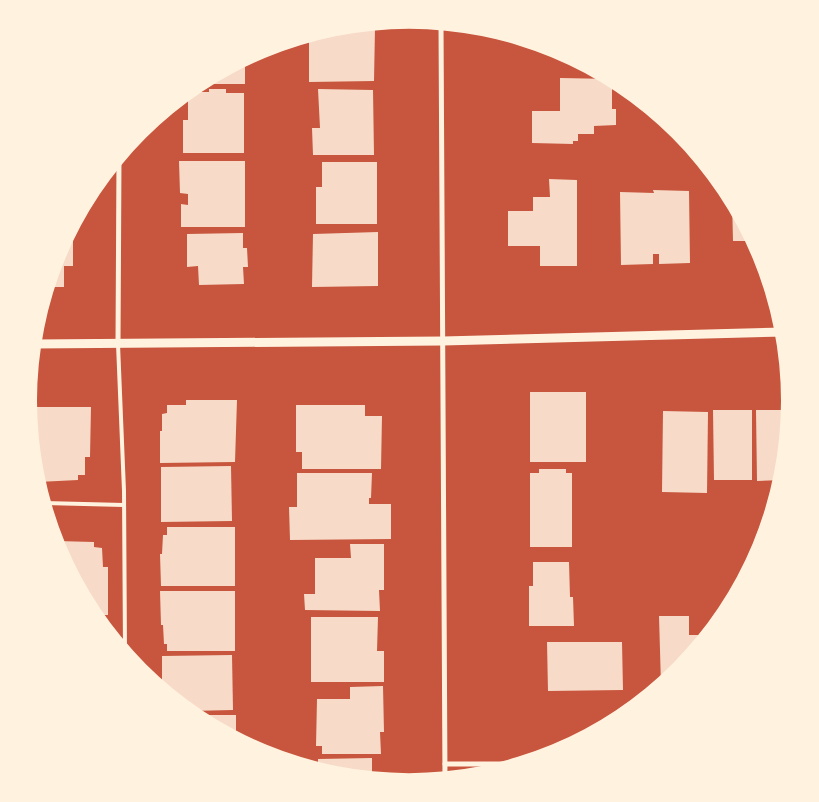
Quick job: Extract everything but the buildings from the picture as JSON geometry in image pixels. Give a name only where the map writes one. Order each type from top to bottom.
[{"type":"street","points":[[441,31],[445,771]]},
{"type":"street","points":[[118,170],[118,343]]},
{"type":"street","points":[[41,344],[443,341],[776,332]]},
{"type":"street","points":[[445,764],[492,764]]},
{"type":"lane","points":[[118,343],[124,505],[125,640]]},
{"type":"lane","points":[[52,503],[124,505]]}]
